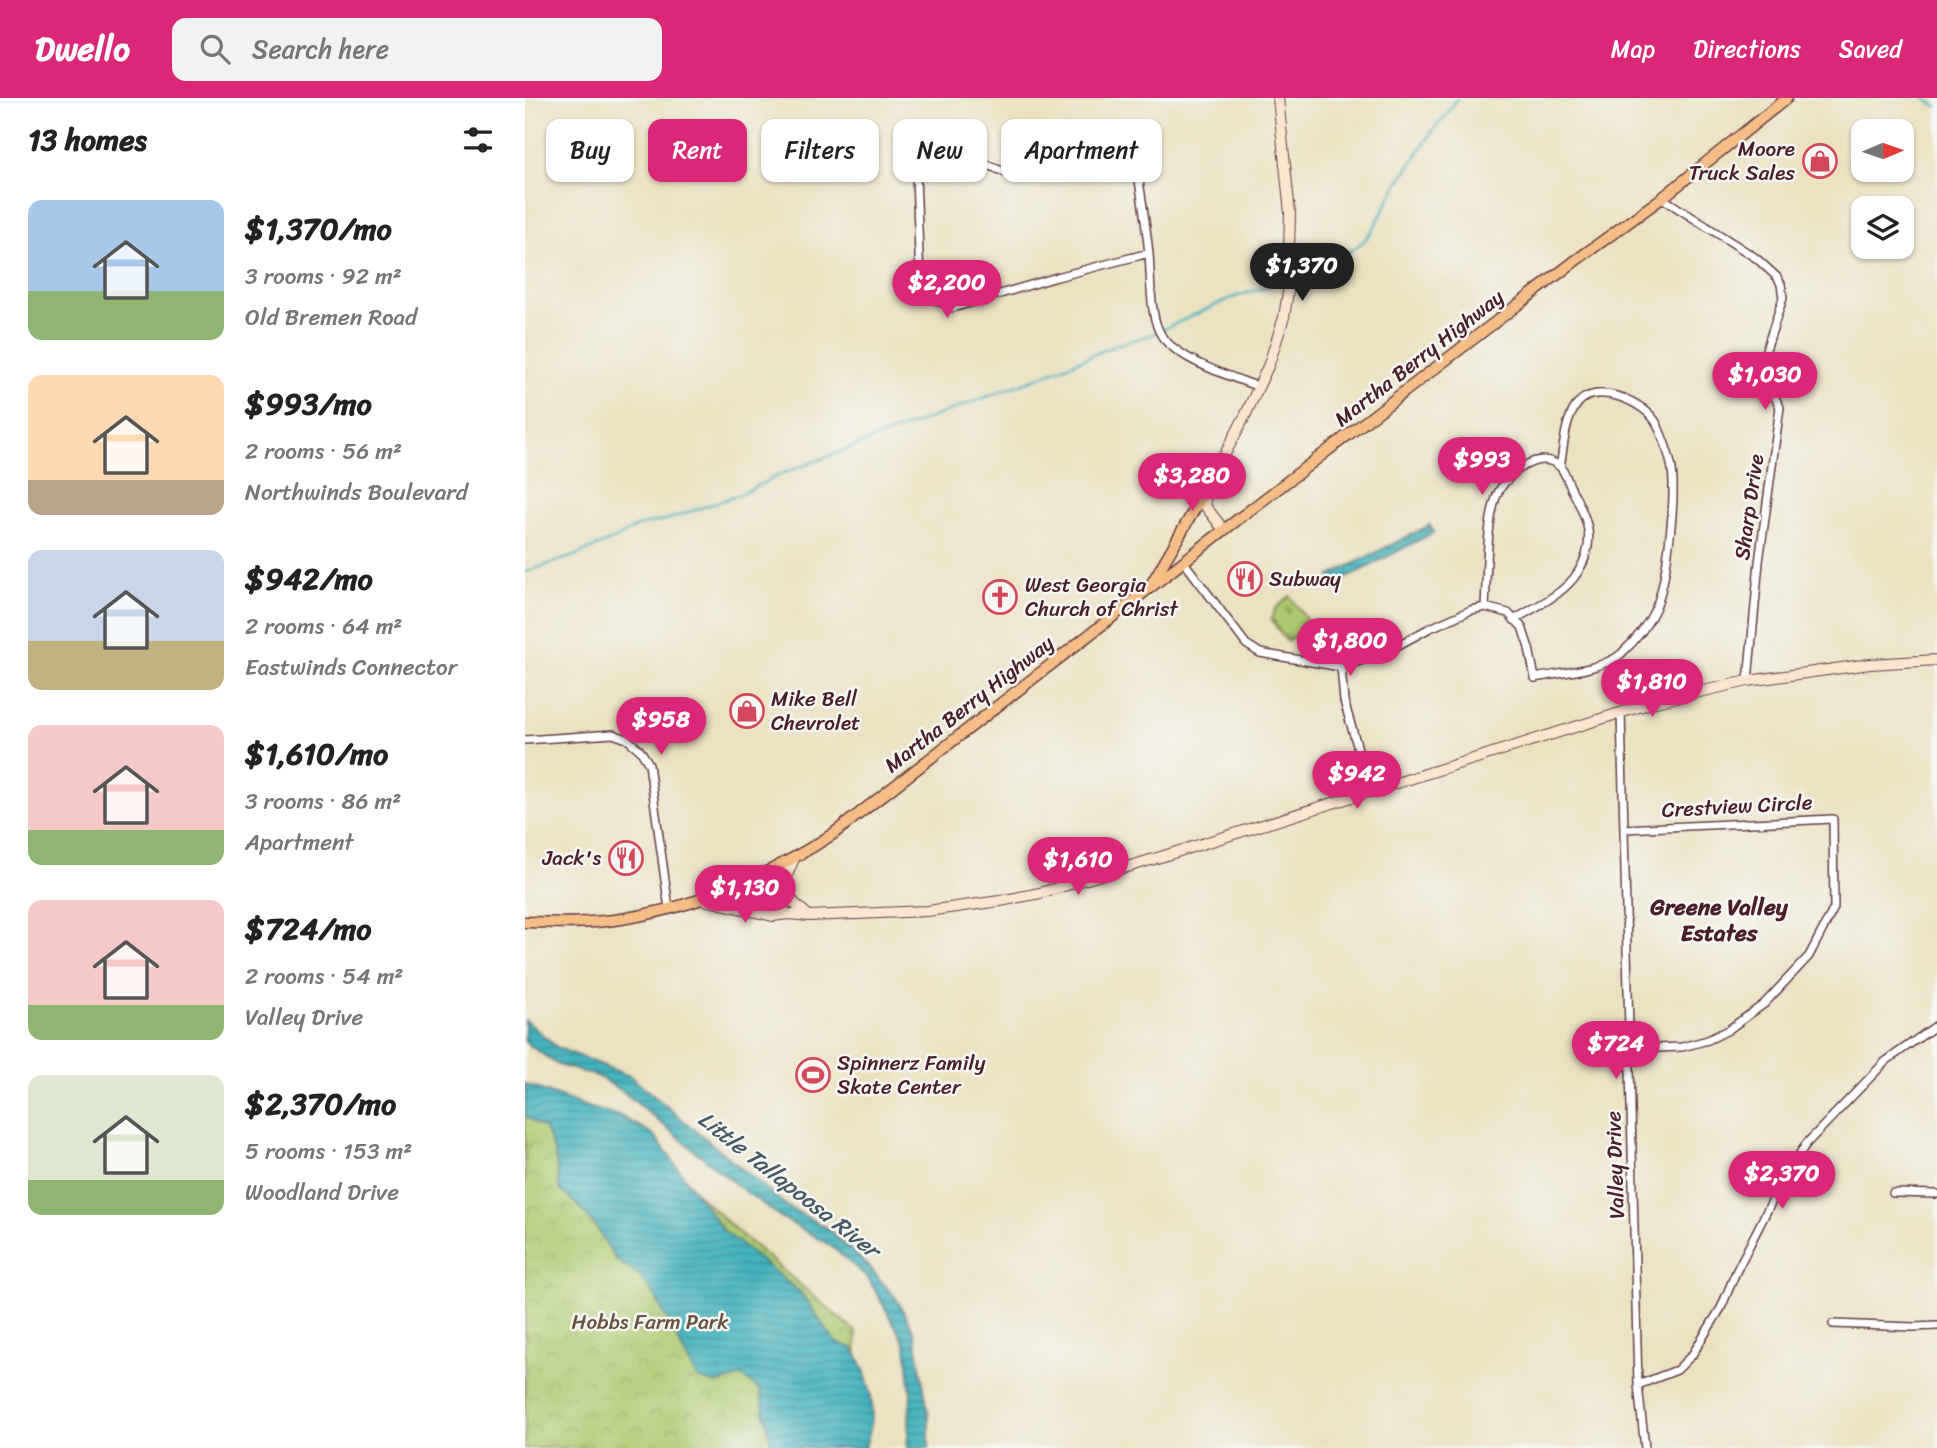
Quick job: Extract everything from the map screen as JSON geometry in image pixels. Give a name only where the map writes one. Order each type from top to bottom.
[{"type":"main road","points":[[1149,589],[1208,486],[1259,387],[1277,343],[1284,317],[1290,270],[1288,187],[1278,98]]},
{"type":"main road","name":"Martha Berry Highway","points":[[525,922],[595,922],[669,909],[700,900],[794,859],[852,820],[1224,530],[1575,261],[1662,198],[1787,98]]},
{"type":"main road","points":[[1208,486],[1206,507],[1224,530]]},
{"type":"main road","points":[[700,900],[809,916],[927,911],[1000,901],[1040,893],[1621,712],[1748,681],[1871,664],[1937,660]]},
{"type":"main road","points":[[794,859],[785,879],[785,890],[790,899],[809,916]]},
{"type":"main road","points":[[758,876],[773,911]]},
{"type":"street","points":[[1149,253],[953,308],[931,298],[920,279],[915,150],[908,125],[949,135],[981,162],[1011,175],[1090,163],[1136,162],[1149,253],[1152,307],[1162,337],[1195,361],[1259,387]]},
{"type":"street","name":"Sharp Drive","points":[[1662,198],[1756,258],[1771,269],[1781,284],[1783,298],[1761,365],[1762,373],[1780,407],[1759,562],[1748,681]]},
{"type":"street","points":[[1184,562],[1246,644],[1260,653],[1341,667],[1382,654],[1428,629],[1471,610],[1485,607],[1508,613],[1514,620],[1522,627],[1535,678],[1600,665],[1620,655],[1656,608],[1663,583],[1673,481],[1672,468],[1655,421],[1626,398],[1590,394],[1577,403],[1569,420],[1560,467],[1587,519],[1587,551],[1579,571],[1567,586],[1514,620]]},
{"type":"street","points":[[1485,607],[1496,495],[1512,472],[1525,465],[1540,461],[1560,467]]},
{"type":"street","points":[[1341,667],[1344,701],[1370,790]]},
{"type":"street","name":"Valley Drive","points":[[1621,712],[1638,1385],[1645,1448]]},
{"type":"street","points":[[525,740],[613,734],[627,739],[640,751],[649,764],[655,793],[669,909]]},
{"type":"street","name":"Crestview Circle","points":[[1624,829],[1833,819],[1834,908],[1809,956],[1764,1003],[1718,1035],[1682,1047],[1629,1049]]},
{"type":"street","points":[[1638,1385],[1677,1370],[1692,1355],[1721,1308],[1785,1175],[1807,1143],[1886,1061],[1937,1025]]},
{"type":"street","points":[[1893,1193],[1937,1194]]},
{"type":"street","points":[[1833,1324],[1937,1326]]},
{"type":"green space","points":[[1290,596],[1310,625],[1287,642],[1271,619],[1275,609]]},
{"type":"green space","name":"Hobbs Farm Park","points":[[525,1091],[628,1128],[738,1232],[856,1332],[859,1448],[525,1448]]},
{"type":"water","points":[[1430,525],[1434,532],[1334,585],[1330,576]]},
{"type":"water","points":[[525,1020],[558,1048],[630,1076],[788,1207],[827,1228],[868,1266],[896,1298],[914,1331],[929,1417],[929,1448],[907,1448],[911,1393],[906,1345],[868,1278],[831,1246],[782,1218],[738,1186],[622,1091],[597,1076],[558,1065],[525,1042]]},
{"type":"water","points":[[525,1084],[620,1116],[653,1134],[723,1230],[801,1293],[835,1342],[853,1348],[864,1371],[871,1396],[871,1423],[864,1448],[772,1448],[760,1390],[742,1376],[716,1384],[697,1378],[655,1296],[638,1274],[616,1260],[599,1231],[579,1206],[560,1190],[555,1154],[545,1129],[525,1116]]},
{"type":"waterway","points":[[1295,281],[1308,281],[1363,242],[1375,226],[1398,183],[1457,98]]},
{"type":"waterway","points":[[1924,98],[1937,106]]},
{"type":"waterway","points":[[525,572],[574,556],[638,526],[669,519],[738,495],[784,473],[1042,376],[1116,345],[1153,334],[1229,299],[1284,281]]},
{"type":"place","name":"Moore Truck Sales","points":[[1820,161]]},
{"type":"place","name":"Subway","points":[[1245,579]]},
{"type":"place","name":"West Georgia Church of Christ","points":[[1000,597]]},
{"type":"place","name":"Mike Bell Chevrolet","points":[[747,711]]},
{"type":"place","name":"Jack's","points":[[626,858]]},
{"type":"place","name":"Spinnerz Family Skate Center","points":[[813,1075]]},
{"type":"district","name":"Greene Valley Estates","points":[[1719,920]]},
{"type":"water label","name":"Little Tallapoosa River","points":[[789,1184]]}]
